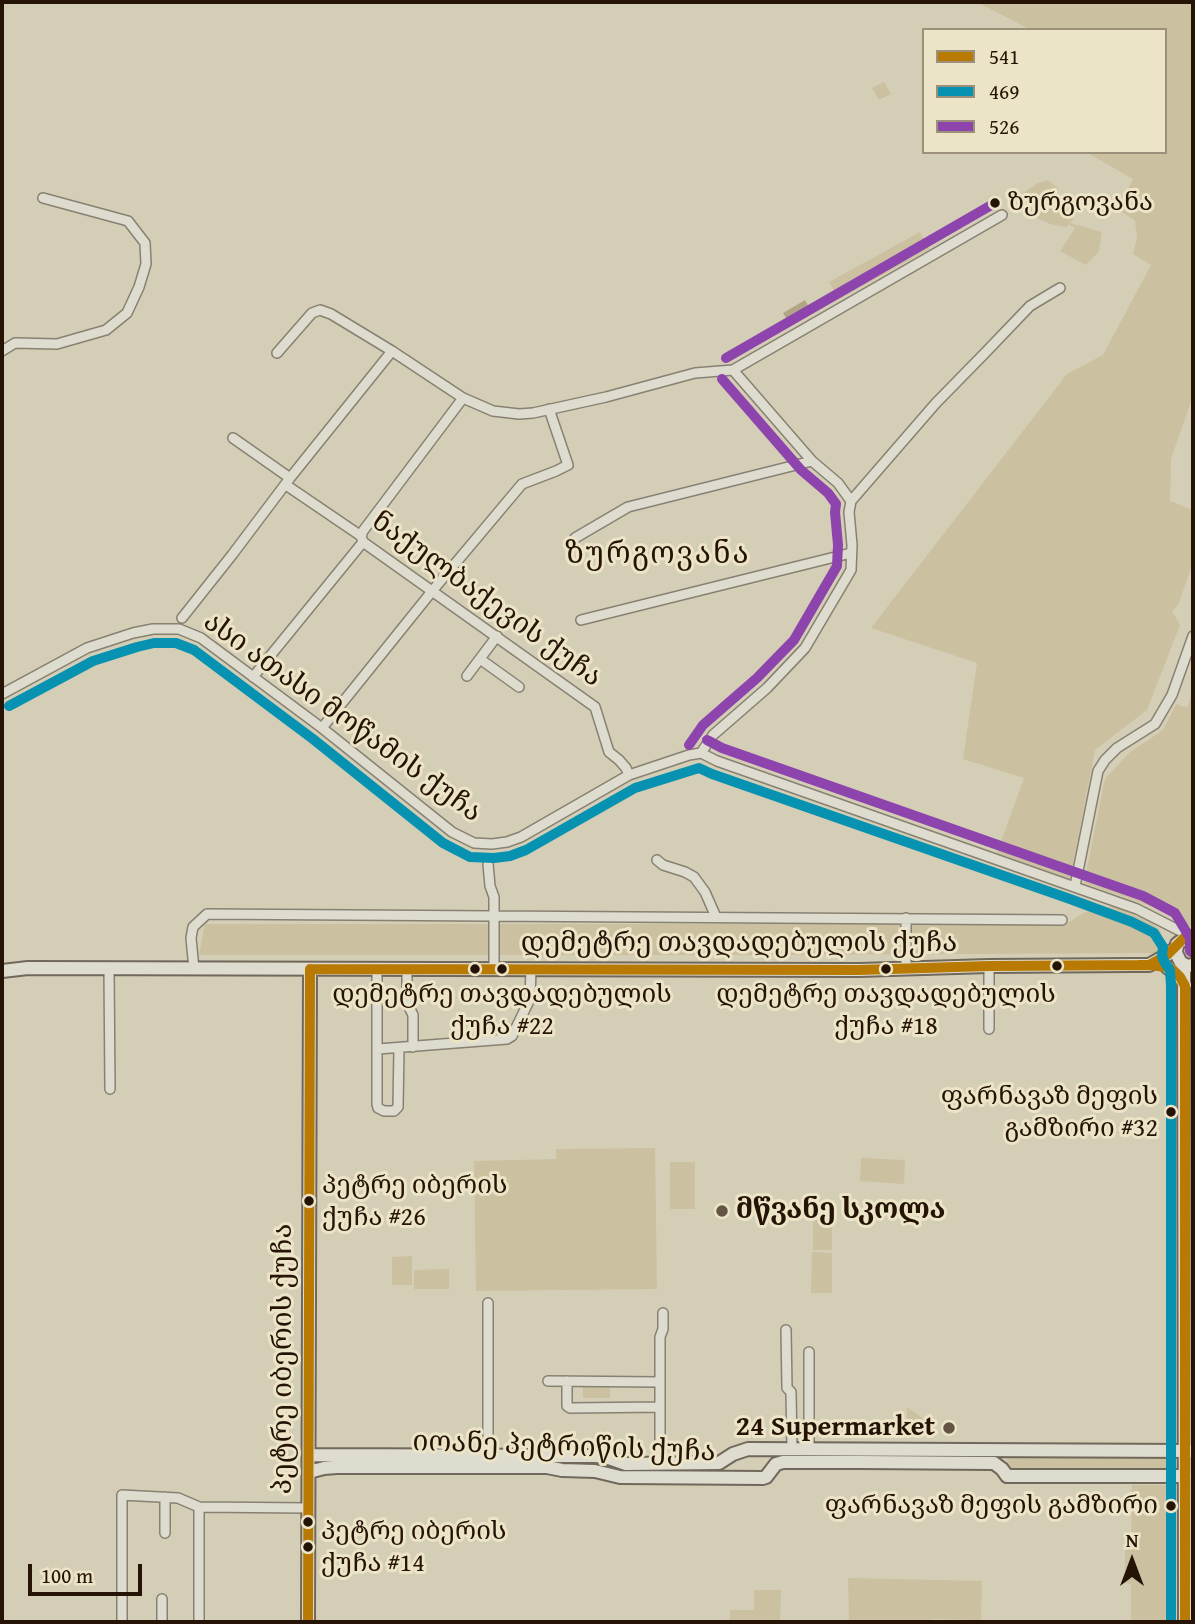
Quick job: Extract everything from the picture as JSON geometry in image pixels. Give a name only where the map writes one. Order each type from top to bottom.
[{"type":"street","points":[[2,351],[15,344],[57,344],[106,330],[127,313],[146,264],[145,243],[128,221],[43,198]]},
{"type":"street","points":[[277,353],[312,313],[320,310],[392,351],[463,398],[493,411],[533,413],[695,373],[733,370],[1002,215]]},
{"type":"street","points":[[1060,288],[1030,306],[936,403],[851,501],[851,570],[804,648],[767,688],[713,735],[701,753],[1137,909],[1193,937]]},
{"type":"street","points":[[182,618],[392,351]]},
{"type":"street","points":[[733,370],[812,460],[838,483],[851,501]]},
{"type":"street","points":[[253,677],[362,539],[363,531],[463,398]]},
{"type":"street","points":[[322,729],[522,484],[568,465],[549,409]]},
{"type":"street","name":"ნაქულბაქევის ქუჩა","points":[[233,438],[362,539],[595,707],[609,752],[620,760],[629,775]]},
{"type":"street","points":[[575,538],[628,507],[812,460]]},
{"type":"street","points":[[581,620],[851,553]]},
{"type":"street","name":"ასი ათასი მოწამის ქუჩა","points":[[2,694],[87,648],[153,629],[179,629],[201,638],[452,832],[474,843],[492,844],[521,837],[629,775],[701,753]]},
{"type":"street","points":[[467,676],[497,636]]},
{"type":"street","points":[[1075,887],[1098,771],[1117,748],[1155,723],[1172,695],[1193,636]]},
{"type":"street","points":[[480,659],[519,687]]},
{"type":"street","points":[[657,860],[694,877],[705,892],[716,917]]},
{"type":"street","points":[[488,864],[489,886],[493,893],[495,969]]},
{"type":"street","name":"დემეტრე თავდადებულის ქუჩა","points":[[194,969],[191,938],[193,927],[207,914],[1062,919]]},
{"type":"street","points":[[906,918],[906,969]]},
{"type":"street","points":[[1164,922],[1177,945],[1178,958],[1186,964]]},
{"type":"street","points":[[1149,965],[1167,955],[1184,939],[1193,937]]},
{"type":"street","points":[[1167,967],[1186,964]]},
{"type":"street","points":[[1185,1622],[1185,1476],[1189,1451],[1186,964]]},
{"type":"street","points":[[989,966],[989,1029]]},
{"type":"street","points":[[1167,967],[1176,973],[1185,986]]},
{"type":"street","name":"დემეტრე თავდადებულის ქუჩა","points":[[2,971],[28,968],[1167,967]]},
{"type":"street","points":[[109,969],[110,1088]]},
{"type":"street","name":"პეტრე იბერის ქუჩა","points":[[308,1622],[310,969]]},
{"type":"street","points":[[377,969],[377,1104],[378,1108],[384,1111],[394,1111],[398,1105],[399,1048]]},
{"type":"street","points":[[407,969],[407,1003],[413,1015],[413,1047]]},
{"type":"street","points":[[378,1049],[507,1039],[512,1036],[530,999],[531,969]]},
{"type":"street","points":[[488,1303],[488,1455]]},
{"type":"street","points":[[660,1464],[660,1336],[663,1313]]},
{"type":"street","points":[[782,1452],[791,1392],[787,1388],[786,1330]]},
{"type":"street","points":[[809,1352],[809,1449]]},
{"type":"street","points":[[548,1381],[660,1382]]},
{"type":"street","points":[[567,1381],[567,1406],[570,1408],[660,1407]]},
{"type":"street","name":"იოანე პეტრიწის ქუჩა","points":[[309,1455],[471,1461],[548,1461],[563,1456],[601,1457],[626,1464],[660,1464],[719,1463],[748,1449],[994,1463],[1007,1476],[1185,1476]]},
{"type":"street","name":"იოანე პეტრიწის ქუჩა","points":[[782,1452],[809,1449],[860,1455],[1008,1450],[1189,1451]]},
{"type":"street","points":[[1002,1469],[1001,1457],[1008,1450]]},
{"type":"street","name":"იოანე პეტრიწის ქუჩა","points":[[309,1472],[337,1467],[471,1461],[488,1455],[548,1461],[562,1470],[601,1472],[620,1477],[763,1478],[771,1472],[782,1452]]},
{"type":"street","points":[[562,1470],[558,1466],[558,1459],[563,1456]]},
{"type":"street","points":[[601,1457],[605,1469],[601,1472]]},
{"type":"street","points":[[122,1622],[122,1495],[178,1498],[200,1507],[308,1508]]},
{"type":"street","points":[[165,1497],[165,1533]]},
{"type":"street","points":[[199,1622],[200,1507]]},
{"type":"street","points":[[162,1598],[162,1622]]},
{"type":"shaded area","points":[[977,2],[1193,2],[1193,396],[1171,459],[1170,501],[1193,510],[1193,562],[1179,603],[1172,611],[1180,625],[1147,710],[1095,750],[1070,879],[997,853],[1024,778],[963,759],[977,663],[871,628],[1067,374],[1103,355],[1151,265],[1133,254],[1137,238],[1135,221],[1118,209],[1133,179],[1089,154],[1167,154],[1167,28],[1027,28]]},
{"type":"shaded area","points":[[884,82],[891,94],[879,100],[872,88]]},
{"type":"shaded area","points":[[1048,180],[1059,189],[1054,195],[1079,211],[1070,223],[1102,232],[1099,251],[1086,265],[1060,251],[1075,228],[1068,224],[1067,227],[1050,224],[1022,209],[1017,197],[1038,183]]},
{"type":"shaded area","points":[[920,232],[929,249],[839,299],[829,282]]},
{"type":"shaded area","points":[[805,300],[811,311],[789,323],[783,313]]},
{"type":"shaded area","points":[[1193,690],[1193,927],[1184,924],[1179,916],[1084,883],[1105,779],[1129,753],[1163,730],[1176,704],[1187,708]]},
{"type":"shaded area","points":[[1113,906],[1150,922],[1159,929],[1164,940],[1161,953],[199,955],[205,924],[1066,924],[1085,912]]},
{"type":"shaded area","points":[[1193,980],[1193,1437],[1192,1437]]},
{"type":"shaded area","points":[[655,1148],[657,1289],[476,1291],[474,1161],[556,1159],[556,1149]]},
{"type":"shaded area","points":[[861,1158],[905,1160],[904,1184],[860,1181]]},
{"type":"shaded area","points":[[670,1162],[695,1162],[695,1209],[670,1209]]},
{"type":"shaded area","points":[[813,1203],[832,1203],[832,1250],[813,1250]]},
{"type":"shaded area","points":[[812,1252],[832,1253],[832,1293],[811,1293]]},
{"type":"shaded area","points":[[412,1256],[412,1285],[392,1285],[392,1257]]},
{"type":"shaded area","points":[[449,1269],[449,1289],[414,1289],[414,1270]]},
{"type":"shaded area","points":[[583,1384],[610,1384],[610,1398],[583,1398]]},
{"type":"shaded area","points":[[907,1407],[936,1428],[936,1434],[929,1434],[928,1424],[924,1421],[917,1422],[917,1433],[899,1434],[899,1416],[907,1420]]},
{"type":"shaded area","points":[[1009,1454],[1172,1455],[1176,1464],[1173,1471],[1012,1473],[1007,1469]]},
{"type":"shaded area","points":[[1132,1485],[1176,1485],[1175,1622],[1131,1622],[1131,1584],[1125,1583],[1125,1545],[1131,1544]]},
{"type":"shaded area","points":[[848,1578],[982,1581],[981,1620],[849,1622]]},
{"type":"shaded area","points":[[754,1590],[781,1590],[780,1622],[730,1622],[730,1610],[754,1610]]},
{"type":"transit line","name":"526","points":[[726,358],[995,203]]},
{"type":"transit line","name":"526","points":[[689,745],[703,725],[757,678],[794,640],[837,566],[836,504],[828,493],[801,470],[722,379]]},
{"type":"transit line","name":"469","points":[[9,706],[93,661],[154,643],[176,643],[194,650],[313,739],[443,843],[470,857],[494,858],[526,850],[635,788],[699,768],[1070,899],[1154,933],[1163,947],[1162,956],[1170,970],[1171,986],[1171,1622]]},
{"type":"transit line","name":"526","points":[[707,740],[722,748],[1143,896],[1175,913],[1190,938],[1190,951],[1193,953]]},
{"type":"transit line","name":"541","points":[[1139,965],[1149,965],[1167,955],[1184,938],[1193,937]]},
{"type":"transit line","name":"541","points":[[310,969],[859,970],[1149,965],[1173,970],[1185,986],[1185,1622]]},
{"type":"transit line","name":"541","points":[[308,1622],[310,969]]},
{"type":"place","name":"ზურგოვანა","points":[[995,203]]},
{"type":"place","name":"დემეტრე თავდადებულის ქუჩა #22","points":[[502,969]]},
{"type":"place","name":"დემეტრე თავდადებულის ქუჩა #18","points":[[886,969]]},
{"type":"place","name":"ფარნავაზ მეფის გამზირი #32","points":[[1171,1112]]},
{"type":"place","name":"პეტრე იბერის ქუჩა #26","points":[[309,1201]]},
{"type":"place","name":"მწვანე სკოლა","points":[[722,1211]]},
{"type":"place","name":"24 Supermarket","points":[[949,1428]]},
{"type":"place","name":"ფარნავაზ მეფის გამზირი","points":[[1171,1506]]},
{"type":"place","name":"პეტრე იბერის ქუჩა #14","points":[[308,1547]]},
{"type":"district","name":"ზურგოვანა","points":[[658,555]]}]
